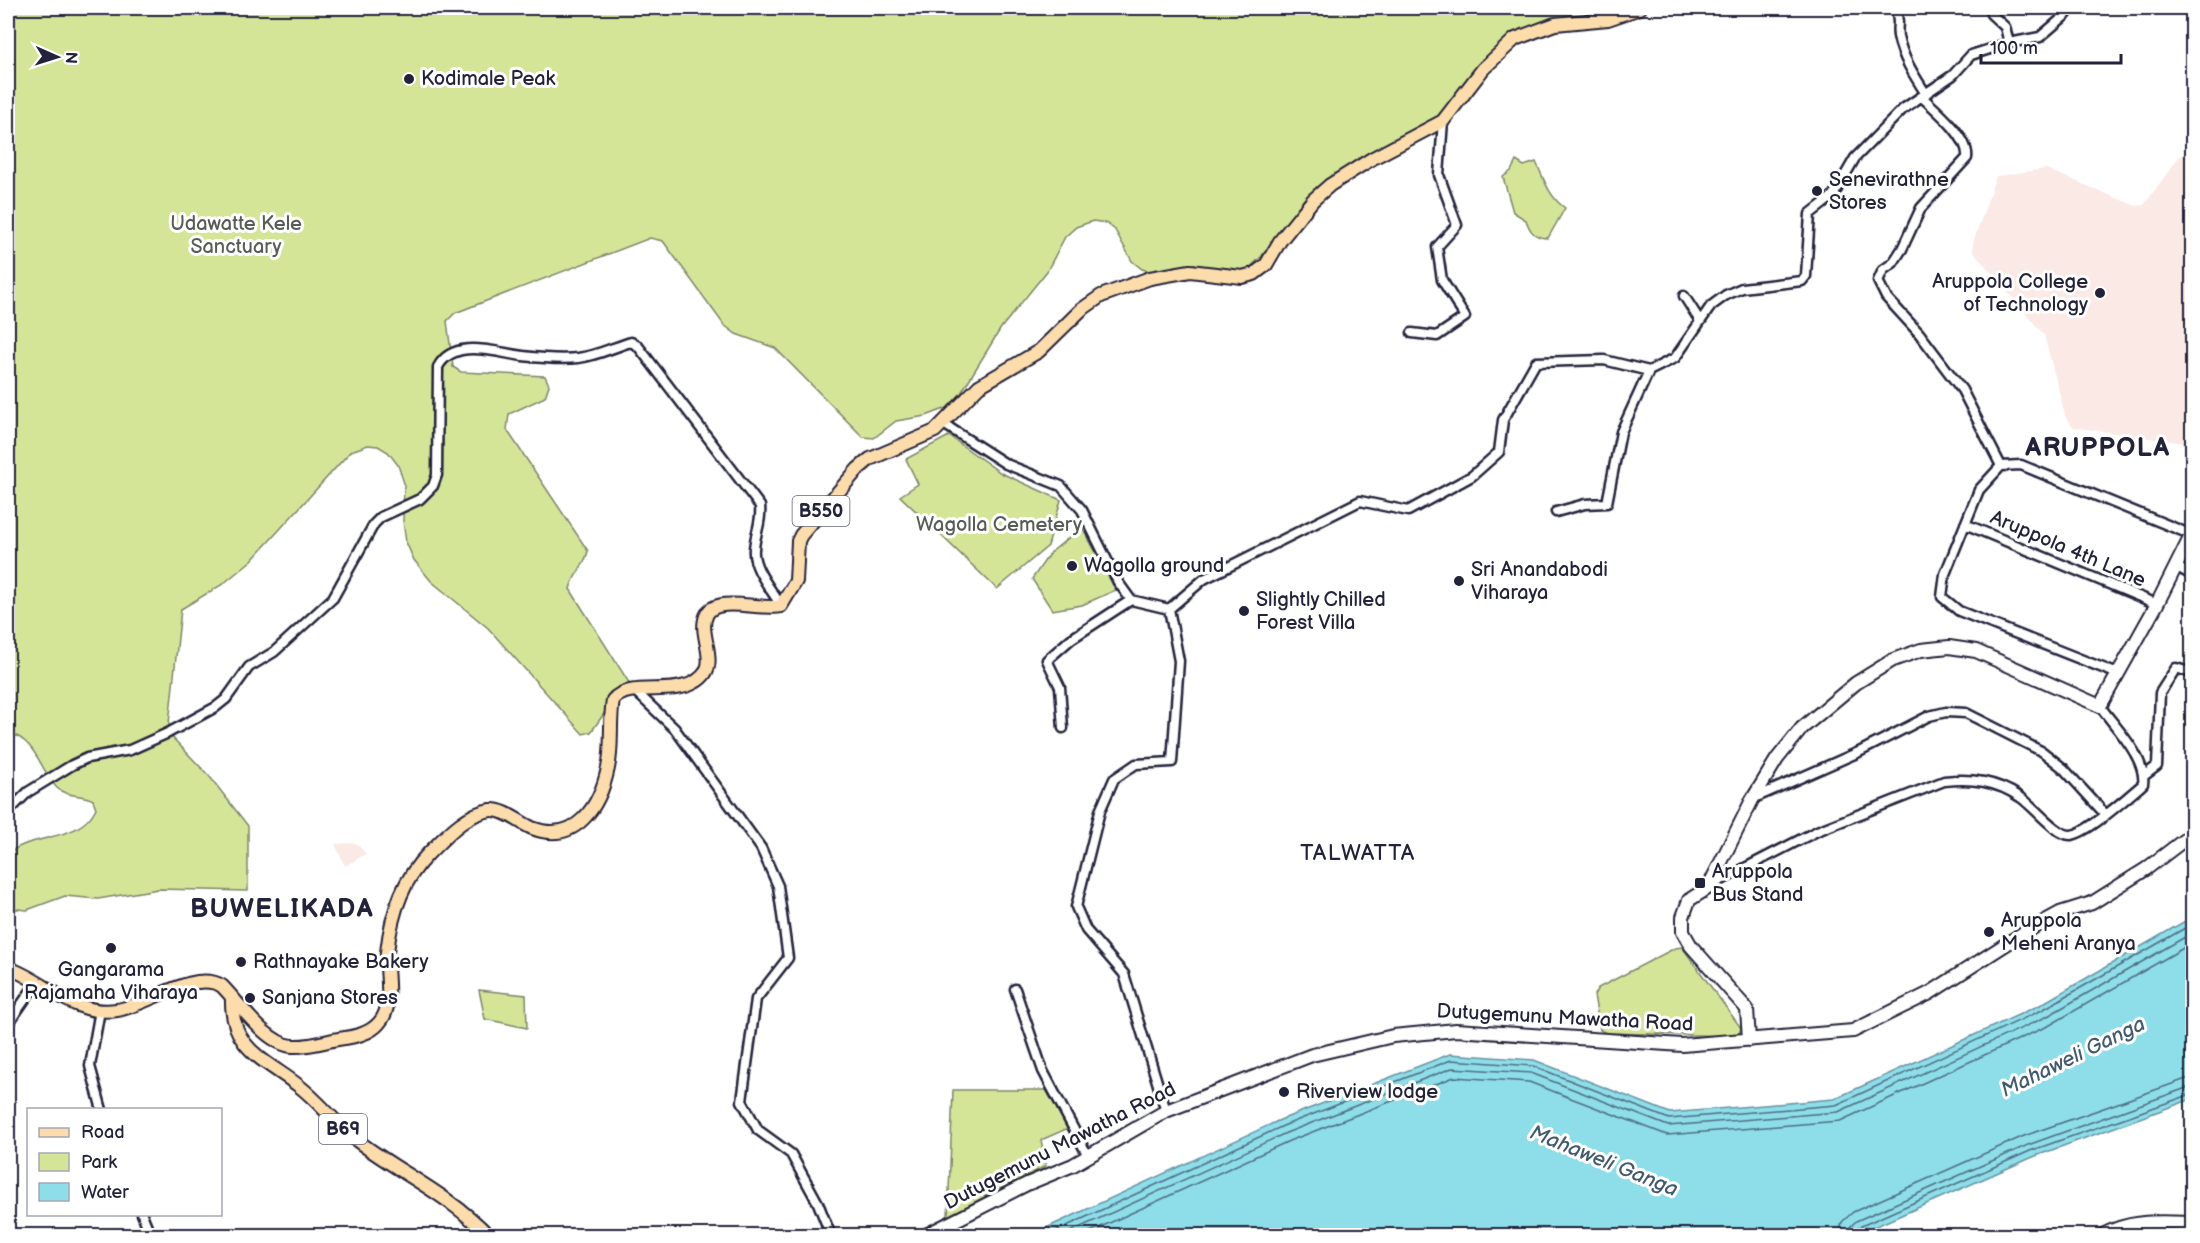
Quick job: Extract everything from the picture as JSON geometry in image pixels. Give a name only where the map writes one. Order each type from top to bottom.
[{"type":"main road","name":"B550","points":[[782,606],[796,581],[798,541],[858,469],[881,453],[927,436],[979,386],[1039,351],[1081,310],[1101,296],[1150,278],[1170,274],[1190,271],[1242,277],[1261,270],[1297,219],[1330,185],[1373,158],[1443,121],[1483,69],[1515,39],[1555,24],[1608,19],[1640,8]]},
{"type":"main road","points":[[8,968],[37,982],[67,1001],[100,1011],[127,1008],[201,981],[218,983],[271,1037],[287,1045],[319,1043],[361,1035],[380,1022],[387,1001],[387,954],[392,920],[404,888],[414,870],[459,825],[478,814],[493,810],[544,831],[562,832],[579,825],[590,813],[601,792],[608,767],[613,700],[618,694],[633,690],[678,689],[695,682],[703,674],[710,653],[704,624],[708,612],[713,608],[736,604],[762,608],[782,606]]},
{"type":"main road","name":"B69","points":[[232,997],[232,1022],[248,1048],[299,1086],[350,1135],[442,1196],[489,1236]]},
{"type":"street","points":[[1895,8],[1900,20],[1898,34],[1924,95],[1954,128],[1968,152],[1967,158],[1921,208],[1902,249],[1893,263],[1882,270],[1878,280],[1886,297],[1919,333],[1962,390],[2001,466]]},
{"type":"street","points":[[1989,8],[1991,14],[2006,27],[2009,43]]},
{"type":"street","points":[[1169,609],[1204,579],[1360,501],[1408,512],[1472,476],[1498,452],[1503,420],[1536,362],[1604,360],[1649,370],[1675,358],[1711,306],[1726,295],[1742,288],[1802,281],[1807,268],[1810,214],[1833,196],[1855,158],[1903,109],[1953,75],[1971,55],[2009,43],[2040,38],[2067,14],[2068,8]]},
{"type":"street","points":[[1412,333],[1437,336],[1465,317],[1442,280],[1437,247],[1457,225],[1439,175],[1443,121]]},
{"type":"street","points":[[1684,296],[1700,321]]},
{"type":"street","points":[[8,812],[28,792],[72,765],[87,758],[130,750],[216,707],[226,699],[249,667],[274,652],[323,608],[341,585],[374,524],[381,517],[420,499],[433,486],[439,462],[438,367],[442,360],[464,350],[474,349],[523,356],[579,358],[632,342],[638,346],[760,506],[761,517],[754,549],[755,561],[782,606]]},
{"type":"street","points":[[1556,512],[1586,504],[1607,503],[1621,432],[1649,370]]},
{"type":"street","points":[[942,423],[1006,464],[1061,486],[1082,510],[1118,582],[1131,600],[1169,609]]},
{"type":"street","points":[[2100,706],[2118,674],[2157,604],[2192,534],[2022,465],[2001,466],[1980,490],[1941,589],[1942,597],[1959,611],[2118,674]]},
{"type":"street","name":"Aruppola 4th Lane","points":[[1965,524],[2157,604]]},
{"type":"street","points":[[2176,567],[2193,575]]},
{"type":"street","points":[[1063,728],[1060,687],[1047,660],[1071,639],[1131,600]]},
{"type":"street","points":[[1166,1110],[1124,974],[1086,930],[1076,907],[1100,811],[1114,779],[1136,764],[1172,762],[1179,661],[1169,609]]},
{"type":"street","points":[[1708,888],[1752,800],[1777,759],[1802,728],[1856,683],[1893,660],[1921,650],[1949,647],[1976,651],[2100,706],[2134,754],[2145,775],[2143,784],[2106,815],[2073,835],[2062,834],[2021,797],[2002,786],[1966,778],[1944,781],[1817,831],[1689,900],[1683,917],[1683,932],[1691,946],[1747,1009],[1749,1040]]},
{"type":"street","points":[[2145,775],[2157,766],[2160,693],[2176,668],[2193,673]]},
{"type":"street","points":[[633,690],[675,729],[761,848],[778,886],[788,958],[756,999],[742,1101],[758,1130],[791,1154],[818,1203],[831,1236]]},
{"type":"street","points":[[1752,800],[1859,752],[1929,716],[1946,711],[1966,712],[2043,752],[2063,768],[2106,815]]},
{"type":"street","name":"Dutugemunu Mawatha Road","points":[[924,1236],[1088,1156],[1166,1110],[1312,1055],[1393,1036],[1430,1030],[1682,1045],[1853,1031],[1930,993],[2025,932],[2060,913],[2092,903],[2193,834]]},
{"type":"street","points":[[8,1024],[37,982]]},
{"type":"street","points":[[1015,989],[1043,1071],[1088,1156]]},
{"type":"street","points":[[100,1011],[90,1066],[101,1108]]},
{"type":"street","points":[[142,1216],[151,1236]]},
{"type":"street","points":[[2101,1236],[2128,1224],[2142,1222],[2193,1223]]},
{"type":"shaded area","name":"Aruppola College of Technology","points":[[2192,149],[2192,444],[2073,427],[2066,418],[2044,335],[1973,251],[1973,243],[1996,176],[2046,169],[2136,206],[2144,205],[2179,157]]},
{"type":"shaded area","points":[[356,843],[366,854],[345,866],[335,844]]},
{"type":"green space","name":"Udawatte Kele Sanctuary","points":[[8,8],[1627,8],[1608,19],[1555,24],[1515,40],[1426,128],[1400,137],[1356,160],[1304,199],[1261,257],[1249,268],[1235,272],[1194,264],[1153,272],[1142,269],[1132,261],[1115,230],[1106,223],[1093,221],[1076,227],[1065,237],[1047,271],[1001,328],[961,393],[947,408],[926,416],[896,421],[874,438],[863,437],[775,348],[736,334],[724,325],[663,241],[650,238],[455,313],[447,321],[453,367],[461,372],[545,376],[549,385],[545,397],[509,414],[507,430],[588,551],[570,589],[633,689],[618,694],[591,732],[583,734],[488,628],[431,581],[414,560],[406,542],[403,521],[404,483],[398,465],[388,452],[378,446],[368,445],[351,451],[252,560],[223,584],[181,609],[168,733],[210,777],[248,826],[248,891],[158,889],[98,899],[65,896],[27,910],[8,908],[8,854],[30,842],[79,827],[89,819],[96,808],[93,800],[65,793],[57,788],[31,748],[17,736],[8,733]]},
{"type":"green space","points":[[1516,161],[1524,166],[1536,162],[1551,193],[1565,208],[1548,238],[1534,234],[1526,220],[1513,212],[1503,177],[1511,171]]},
{"type":"green space","name":"Wagolla Cemetery","points":[[949,436],[1001,473],[1061,500],[1048,546],[997,589],[900,496],[918,484],[906,459]]},
{"type":"green space","name":"Wagolla ground","points":[[1082,527],[1116,590],[1082,605],[1052,610],[1032,579],[1050,553]]},
{"type":"green space","points":[[1682,947],[1741,1028],[1738,1036],[1606,1033],[1600,1030],[1594,995],[1598,988],[1675,948]]},
{"type":"green space","points":[[479,990],[526,995],[527,1028],[485,1019]]},
{"type":"green space","points":[[953,1090],[1046,1090],[1069,1128],[1041,1140],[1046,1166],[948,1216]]},
{"type":"water","name":"Mahaweli Ganga","points":[[2192,917],[2192,1099],[2033,1157],[1856,1235],[1031,1235],[1280,1120],[1450,1054],[1534,1060],[1670,1113],[1834,1099],[2040,1005]]},
{"type":"place","name":"Kodimale Peak","points":[[409,79]]},
{"type":"place","name":"Senevirathne Stores","points":[[1817,191]]},
{"type":"place","name":"Aruppola College of Technology","points":[[2100,293]]},
{"type":"place","name":"Wagolla ground","points":[[1072,566]]},
{"type":"place","name":"Sri Anandabodi Viharaya","points":[[1459,581]]},
{"type":"place","name":"Slightly Chilled Forest Villa","points":[[1244,611]]},
{"type":"place","name":"Aruppola Bus Stand","points":[[1700,883]]},
{"type":"place","name":"Aruppola Meheni Aranya","points":[[1989,932]]},
{"type":"place","name":"Gangarama Rajamaha Viharaya","points":[[111,948]]},
{"type":"place","name":"Rathnayake Bakery","points":[[241,962]]},
{"type":"place","name":"Sanjana Stores","points":[[250,998]]},
{"type":"place","name":"Riverview lodge","points":[[1284,1092]]},
{"type":"district","name":"ARUPPOLA","points":[[2098,448]]},
{"type":"district","name":"TALWATTA","points":[[1358,853]]},
{"type":"district","name":"BUWELIKADA","points":[[282,909]]}]
